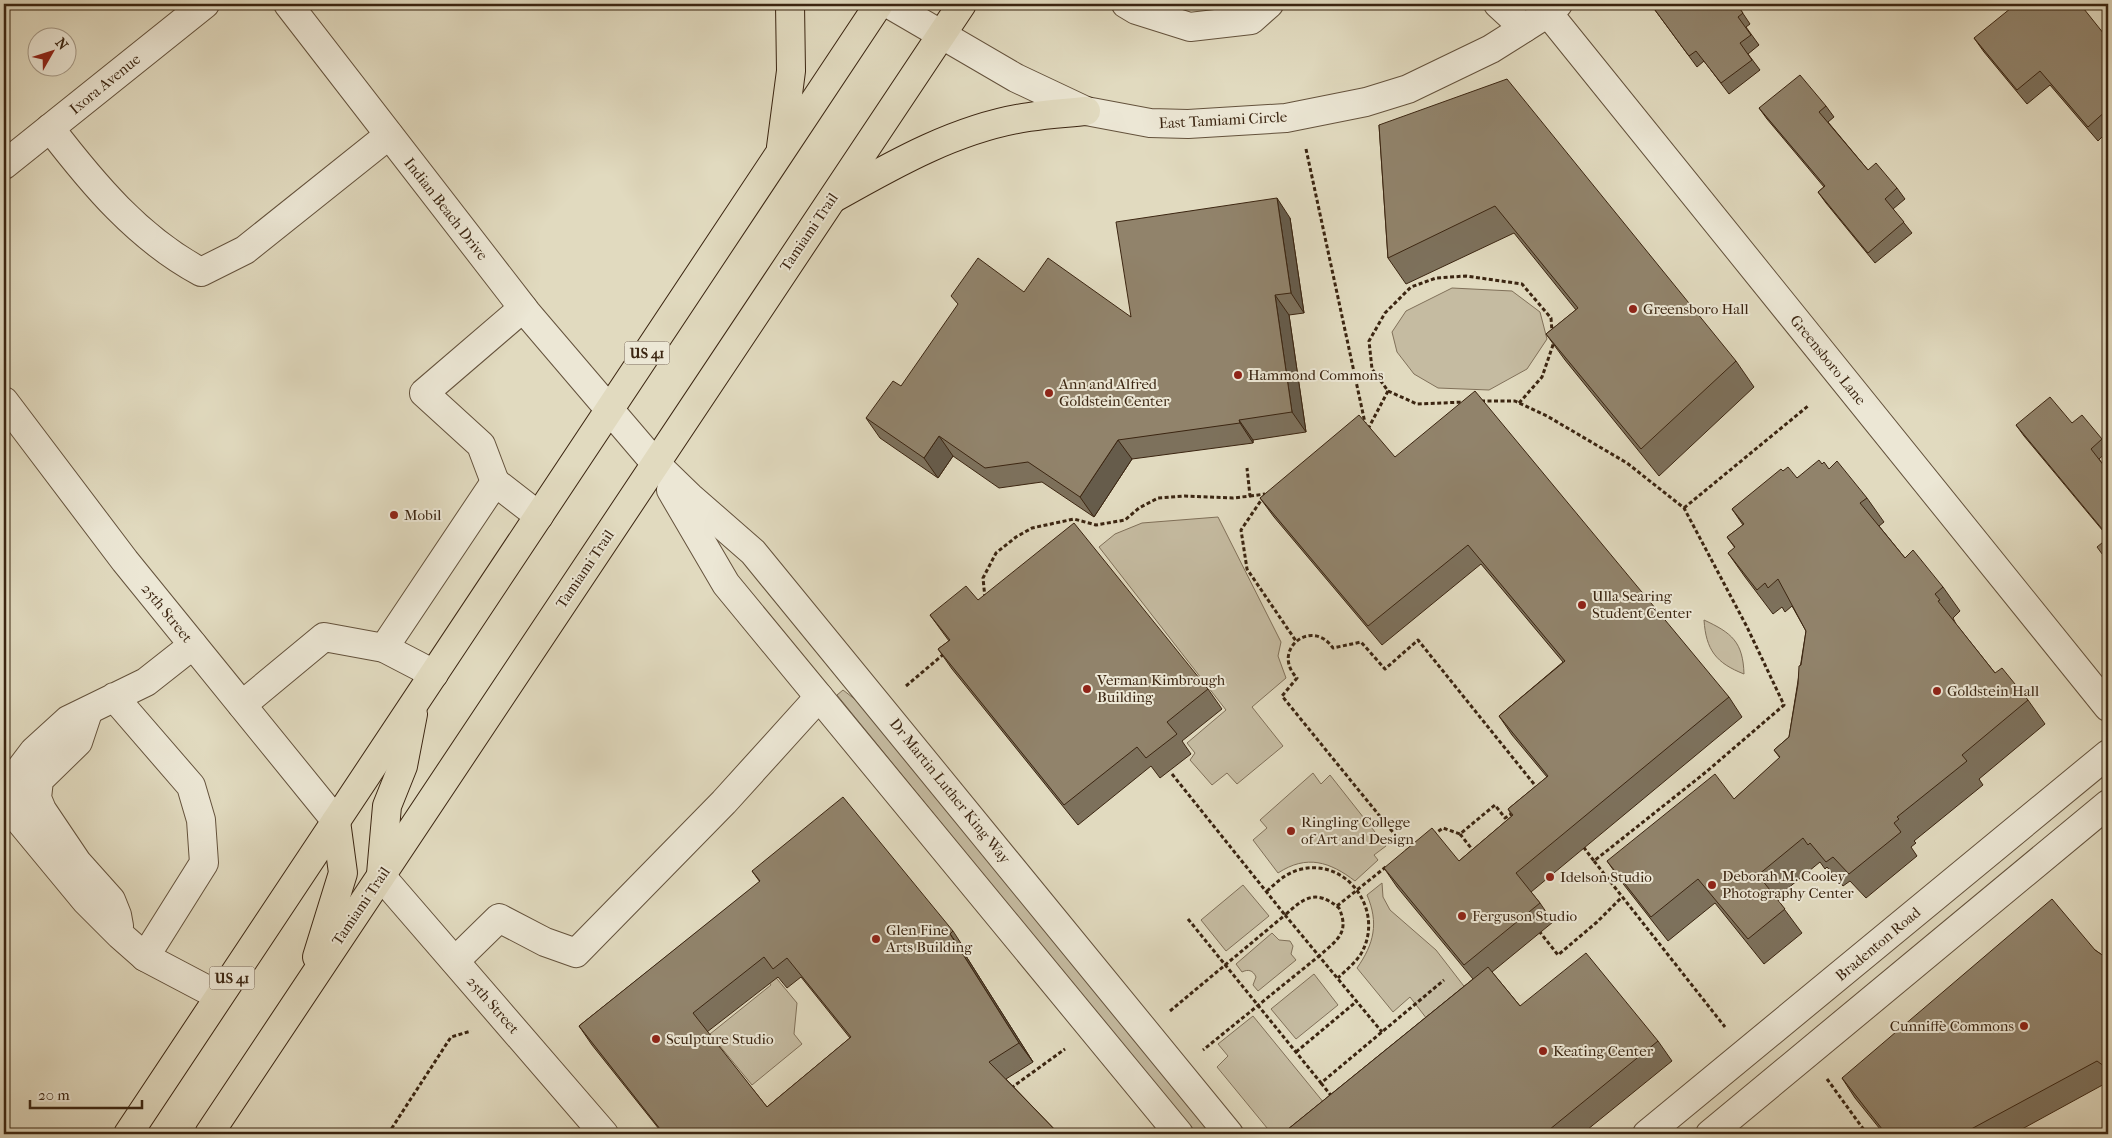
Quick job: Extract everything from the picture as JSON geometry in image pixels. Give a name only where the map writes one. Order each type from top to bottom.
[{"type":"main road","points":[[780,153],[791,71],[790,4]]},
{"type":"main road","name":"US 41","points":[[128,1134],[879,4]]},
{"type":"main road","name":"Tamiami Trail","points":[[208,1134],[962,4]]},
{"type":"main road","points":[[830,200],[884,170],[966,132],[1028,117],[1086,111]]},
{"type":"main road","points":[[381,876],[386,806],[403,766],[415,703]]},
{"type":"main road","points":[[308,985],[343,873],[336,821]]},
{"type":"street","name":"Ixora Avenue","points":[[4,165],[205,4]]},
{"type":"street","name":"Indian Beach Drive","points":[[288,4],[522,308],[610,409]]},
{"type":"street","name":"East Tamiami Circle","points":[[889,4],[1016,78],[1086,111],[1150,123],[1188,124],[1286,118],[1366,102],[1408,89],[1491,49],[1553,8]]},
{"type":"street","points":[[1126,4],[1136,10],[1190,27],[1251,20],[1269,4]]},
{"type":"street","points":[[1498,4],[1524,28]]},
{"type":"street","name":"Greensboro Lane","points":[[1553,8],[2108,707]]},
{"type":"street","points":[[50,128],[91,181],[141,232],[180,261],[201,272],[245,250],[389,134]]},
{"type":"street","points":[[522,308],[424,393],[480,445],[495,482],[539,516]]},
{"type":"street","name":"25th Street","points":[[4,401],[125,561],[336,821]]},
{"type":"street","name":"Dr Martin Luther King Way","points":[[610,409],[655,463],[690,497],[754,552],[1229,1134]]},
{"type":"street","name":"Dr Martin Luther King Way","points":[[655,463],[726,584],[1180,1134]]},
{"type":"street","points":[[384,648],[495,482]]},
{"type":"street","points":[[242,705],[324,637],[384,648],[434,674]]},
{"type":"street","points":[[193,645],[146,682],[114,696],[88,712],[68,720],[34,751],[12,780],[13,802],[19,820],[86,901],[120,935],[145,957],[219,996]]},
{"type":"street","points":[[114,696],[191,786],[201,820],[204,863],[145,957]]},
{"type":"street","points":[[455,961],[499,918],[545,942],[576,953],[724,802],[818,697]]},
{"type":"street","name":"Bradenton Road","points":[[1647,1134],[2108,754]]},
{"type":"street","points":[[1710,1134],[2108,804]]},
{"type":"street","name":"25th Street","points":[[381,876],[604,1134]]},
{"type":"path","points":[[1297,116],[1367,431],[1388,391]]},
{"type":"path","points":[[1467,402],[1417,404],[1388,391],[1372,369],[1369,341],[1386,313],[1411,287],[1436,278],[1466,276],[1522,284],[1551,318],[1554,346],[1542,377],[1518,403]]},
{"type":"path","points":[[1475,402],[1515,401],[1547,416],[1628,463],[1684,508],[1747,627],[1784,705],[1706,772],[1594,861]]},
{"type":"path","points":[[1684,508],[1808,406]]},
{"type":"path","points":[[1247,468],[1250,496]]},
{"type":"path","points":[[1265,494],[1241,530],[1247,569],[1296,641]]},
{"type":"path","points":[[985,604],[983,578],[996,553],[1016,537],[1032,528],[1074,519],[1096,525],[1125,520],[1139,508],[1158,498],[1185,496],[1233,498],[1275,494]]},
{"type":"path","points":[[1410,852],[1282,696],[1297,678],[1291,672],[1288,656],[1290,649],[1296,641],[1314,635],[1329,642],[1333,648],[1361,642],[1385,670],[1418,640],[1541,794]]},
{"type":"path","points":[[902,689],[947,652]]},
{"type":"path","points":[[1172,774],[1382,1032]]},
{"type":"path","points":[[1460,834],[1495,805],[1505,818],[1518,809]]},
{"type":"path","points":[[1429,838],[1443,828],[1460,834],[1481,860]]},
{"type":"path","points":[[1576,838],[1728,1032]]},
{"type":"path","points":[[1403,856],[1416,847]]},
{"type":"path","points":[[1337,906],[1390,864]]},
{"type":"path","points":[[1267,892],[1285,876],[1302,869],[1321,869],[1338,873],[1357,889],[1364,899],[1369,916],[1369,934],[1363,951],[1338,978]]},
{"type":"path","points":[[1167,1013],[1307,898],[1315,896],[1324,898],[1337,906],[1343,916],[1344,925],[1341,934],[1320,956],[1200,1053]]},
{"type":"path","points":[[1534,926],[1558,955],[1597,922],[1622,897]]},
{"type":"path","points":[[1188,919],[1337,1103]]},
{"type":"path","points":[[1322,1083],[1444,980]]},
{"type":"path","points":[[1296,1052],[1357,1001]]},
{"type":"path","points":[[388,1134],[451,1038],[485,1027],[481,1019],[496,1008]]},
{"type":"path","points":[[1009,1089],[1072,1044]]},
{"type":"path","points":[[1827,1078],[1867,1134]]},
{"type":"shaded area","points":[[1452,288],[1512,291],[1540,312],[1547,339],[1527,369],[1489,390],[1438,388],[1414,374],[1397,352],[1392,332],[1406,311]]},
{"type":"shaded area","points":[[1218,517],[1281,642],[1278,656],[1286,678],[1252,707],[1283,746],[1237,784],[1227,773],[1212,785],[1190,760],[1195,753],[1187,743],[1226,710],[1099,547],[1115,534],[1142,523]]},
{"type":"shaded area","points":[[1704,620],[1722,629],[1734,640],[1741,654],[1744,674],[1726,665],[1714,654],[1707,640]]},
{"type":"shaded area","points":[[843,690],[870,711],[1213,1134],[1195,1134],[1183,1120],[837,695]]},
{"type":"shaded area","points":[[1313,773],[1321,784],[1330,775],[1386,846],[1374,855],[1378,860],[1355,881],[1346,874],[1327,865],[1309,862],[1289,867],[1278,873],[1253,840],[1267,828],[1260,820]]},
{"type":"shaded area","points":[[1382,883],[1383,897],[1390,910],[1436,950],[1487,1016],[1437,1032],[1410,997],[1393,1012],[1357,968],[1371,942],[1373,933],[1373,915],[1367,895]]},
{"type":"shaded area","points":[[1243,885],[1269,916],[1226,951],[1201,920]]},
{"type":"shaded area","points":[[1272,933],[1279,940],[1290,941],[1293,946],[1291,954],[1296,960],[1258,991],[1253,985],[1256,977],[1253,973],[1248,970],[1242,972],[1236,964]]},
{"type":"shaded area","points":[[743,947],[763,962],[797,1003],[794,1034],[802,1044],[752,1085],[710,1034],[771,985]]},
{"type":"shaded area","points":[[1314,974],[1338,1005],[1296,1039],[1271,1009]]},
{"type":"shaded area","points":[[1253,1016],[1324,1103],[1286,1134],[1272,1134],[1217,1067],[1228,1056],[1218,1044]]},
{"type":"building","points":[[1664,4],[1736,4],[1743,13],[1738,17],[1751,35],[1740,43],[1752,60],[1721,83],[1696,51],[1689,56],[1655,10]]},
{"type":"building","points":[[2016,4],[2080,4],[2108,39],[2108,109],[2088,127],[2040,71],[2017,90],[1974,38]]},
{"type":"building","points":[[1800,75],[1826,106],[1819,112],[1868,170],[1876,163],[1897,188],[1885,199],[1904,222],[1868,253],[1818,192],[1825,186],[1759,108]]},
{"type":"building","name":"Greensboro Hall","points":[[1507,79],[1736,361],[1641,449],[1546,334],[1578,308],[1495,206],[1388,258],[1379,125]]},
{"type":"building","points":[[1277,198],[1291,293],[1275,295],[1292,412],[1239,420],[1240,423],[1118,440],[1080,497],[1028,462],[985,468],[939,436],[924,458],[866,418],[893,381],[901,386],[958,304],[951,296],[978,258],[1024,292],[1048,258],[1131,317],[1116,222]]},
{"type":"building","name":"Ulla Searing Student Center","points":[[1475,391],[1729,697],[1516,873],[1540,903],[1464,965],[1384,868],[1432,828],[1459,861],[1513,815],[1508,809],[1548,776],[1499,716],[1565,661],[1468,545],[1368,626],[1260,498],[1359,415],[1395,457]]},
{"type":"building","points":[[2050,397],[2072,423],[2082,415],[2102,439],[2091,449],[2108,471],[2108,536],[2016,425]]},
{"type":"building","name":"Goldstein Hall","points":[[1819,460],[1822,464],[1824,462],[1829,469],[1837,461],[1867,498],[1860,503],[1905,558],[1913,550],[1943,587],[1935,594],[1940,600],[1938,601],[1995,673],[2002,668],[2028,700],[1962,755],[1967,761],[1897,817],[1899,819],[1894,823],[1901,832],[1849,874],[1833,857],[1826,862],[1810,843],[1808,845],[1803,838],[1758,875],[1785,909],[1748,939],[1698,879],[1651,917],[1607,861],[1715,774],[1734,799],[1780,757],[1774,750],[1789,737],[1806,631],[1778,579],[1768,588],[1765,583],[1757,590],[1728,553],[1735,547],[1727,537],[1744,524],[1732,509],[1781,469],[1783,471],[1788,467],[1797,478]]},
{"type":"building","name":"Verman Kimbrough Building","points":[[1074,523],[1208,689],[1167,722],[1177,734],[1146,758],[1137,747],[1064,805],[938,649],[950,640],[930,615],[966,586],[978,600]]},
{"type":"building","points":[[2108,538],[2108,562],[2097,547]]},
{"type":"building","points":[[843,797],[953,931],[950,934],[1019,1043],[989,1062],[1059,1134],[664,1134],[579,1026],[760,881],[752,871]],"holes":[[[764,957],[773,969],[787,958],[851,1037],[767,1107],[693,1013]]]},
{"type":"building","name":"Cunniffe Commons","points":[[2052,899],[2095,950],[2108,959],[2108,1069],[2097,1061],[1962,1134],[1886,1134],[1842,1078]]},
{"type":"building","name":"Keating Center","points":[[1586,953],[1658,1041],[1544,1134],[1282,1134],[1488,967],[1520,1006]]},
{"type":"place","name":"Greensboro Hall","points":[[1633,309]]},
{"type":"place","name":"Hammond Commons","points":[[1238,375]]},
{"type":"place","name":"Ann and Alfred Goldstein Center","points":[[1049,393]]},
{"type":"place","name":"Mobil","points":[[394,515]]},
{"type":"place","name":"Ulla Searing Student Center","points":[[1582,605]]},
{"type":"place","name":"Verman Kimbrough Building","points":[[1087,689]]},
{"type":"place","name":"Goldstein Hall","points":[[1937,691]]},
{"type":"place","name":"Ringling College of Art and Design","points":[[1291,831]]},
{"type":"place","name":"Idelson Studio","points":[[1550,877]]},
{"type":"place","name":"Deborah M. Cooley Photography Center","points":[[1712,885]]},
{"type":"place","name":"Ferguson Studio","points":[[1462,916]]},
{"type":"place","name":"Glen Fine Arts Building","points":[[876,939]]},
{"type":"place","name":"Cunniffe Commons","points":[[2024,1026]]},
{"type":"place","name":"Sculpture Studio","points":[[656,1039]]},
{"type":"place","name":"Keating Center","points":[[1543,1051]]}]
